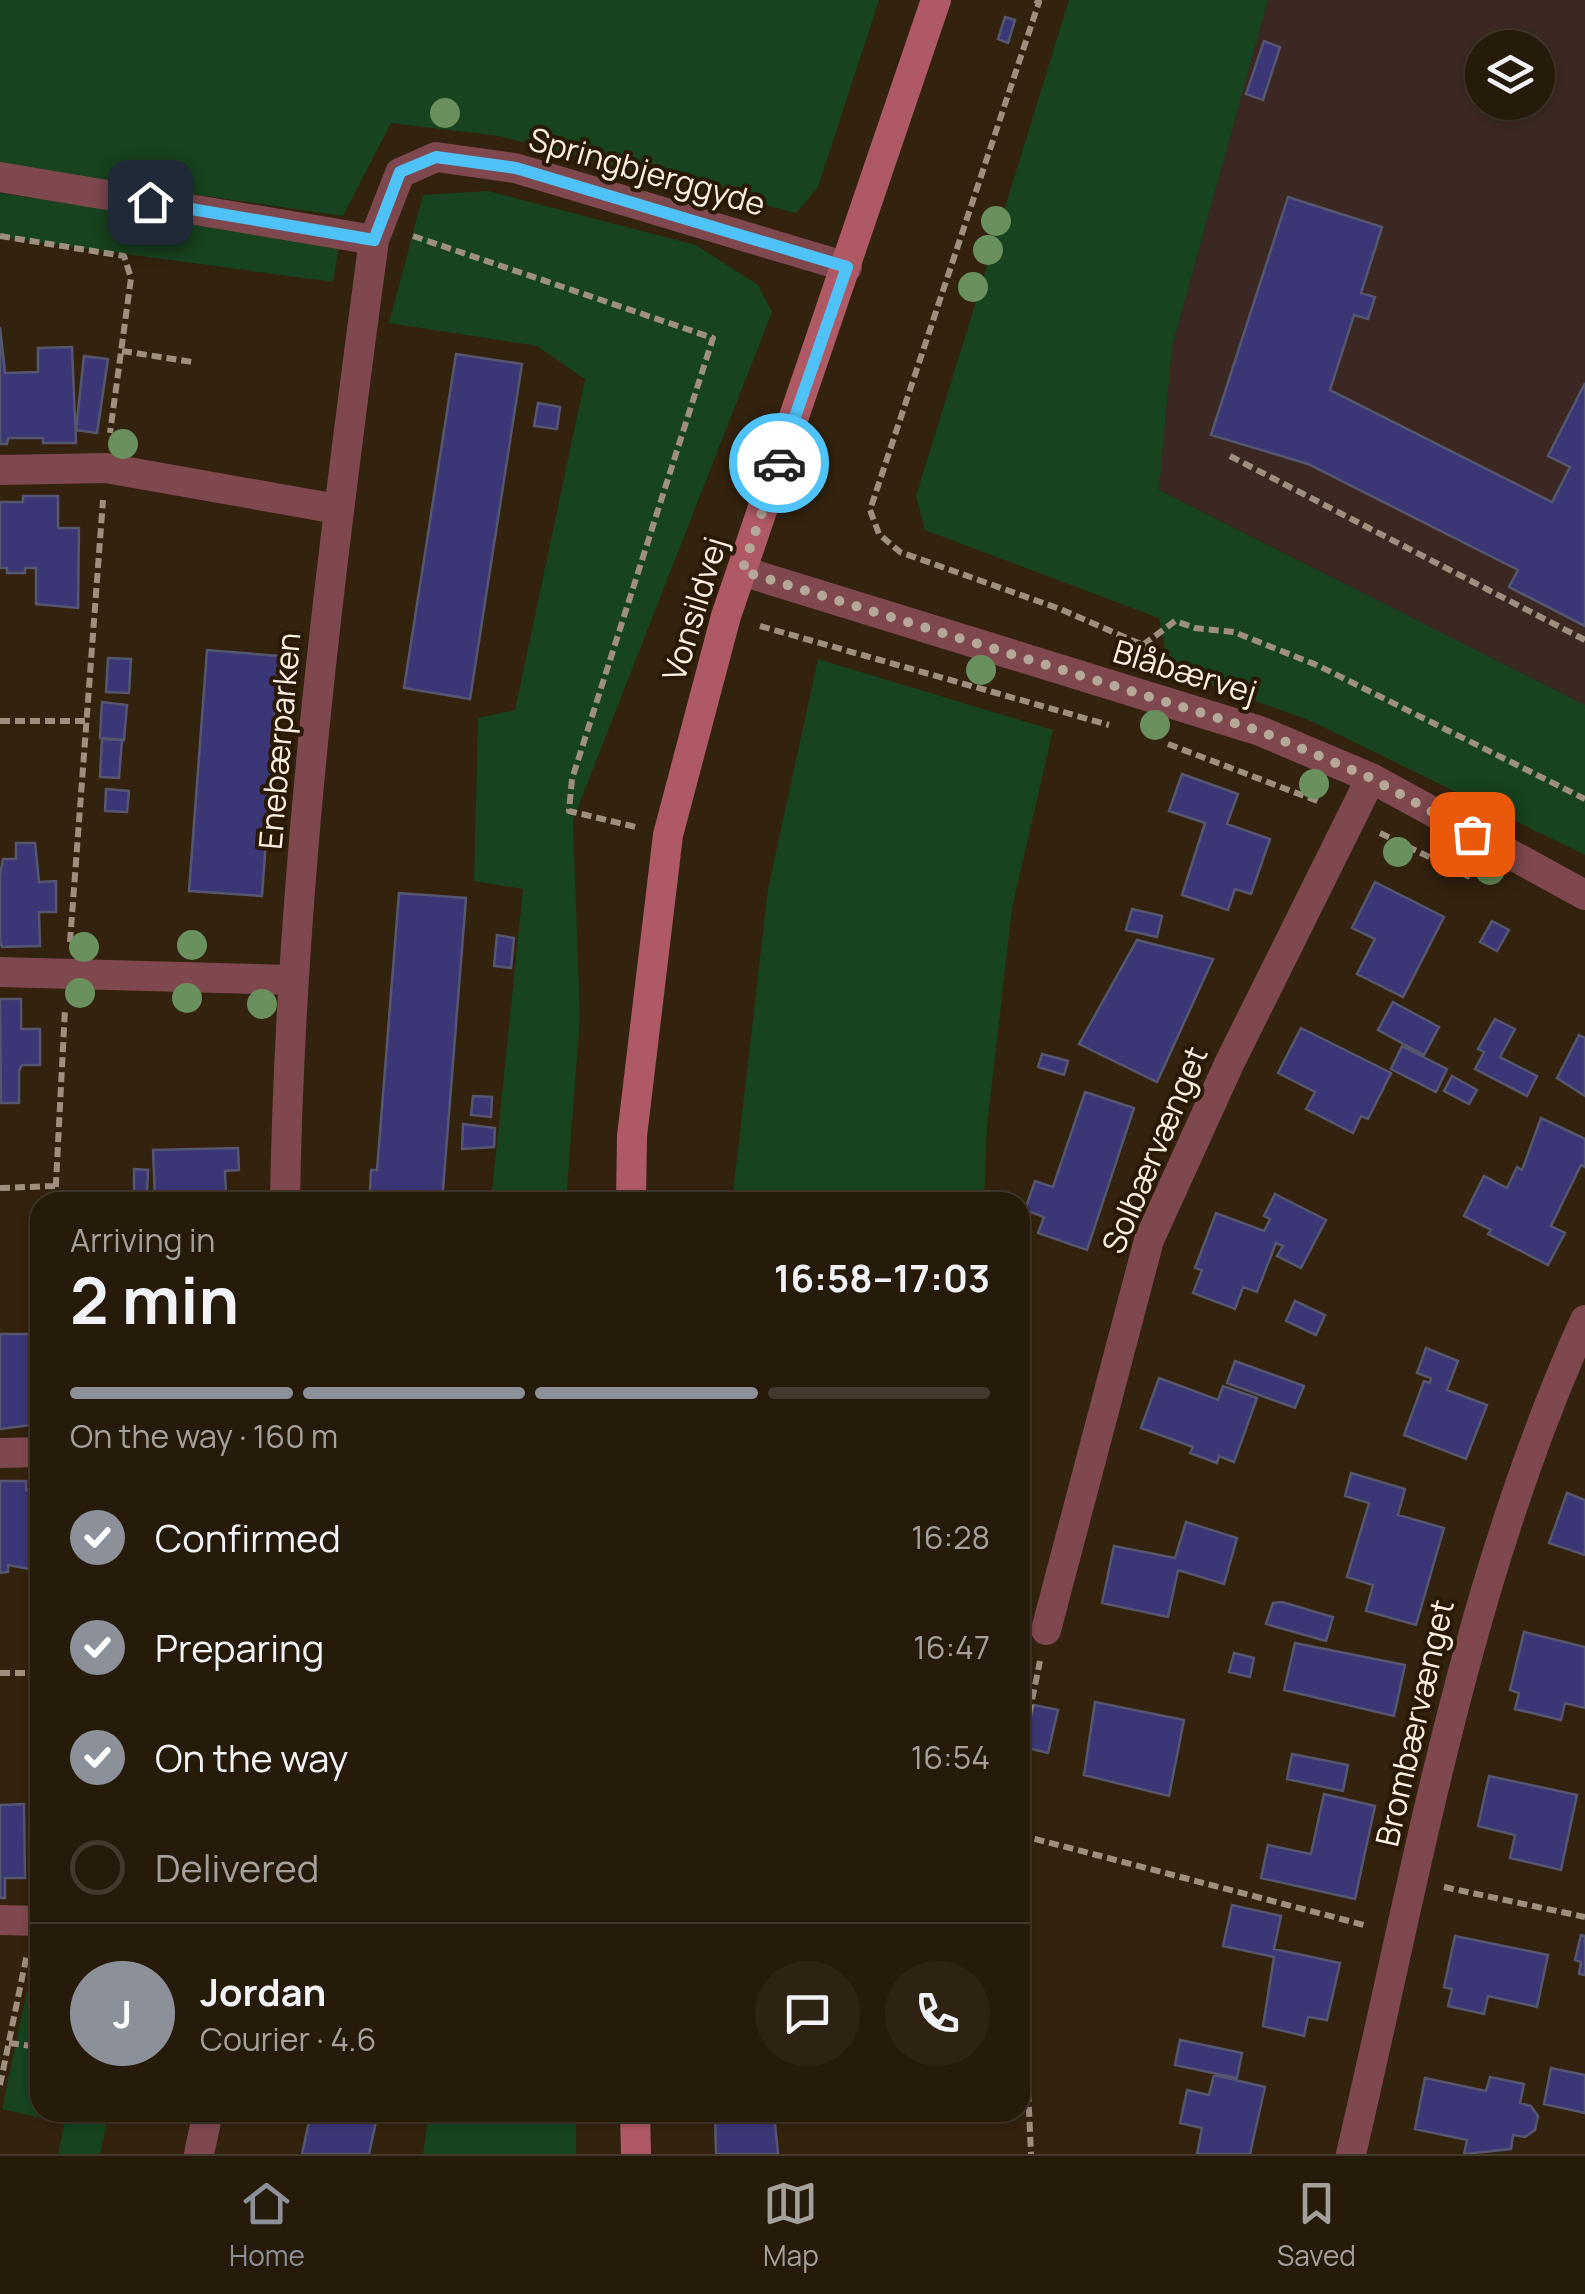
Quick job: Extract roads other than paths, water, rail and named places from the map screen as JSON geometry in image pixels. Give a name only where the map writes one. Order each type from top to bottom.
[{"type":"main road","name":"Vonsildvej","points":[[631,1192],[632,1136],[668,834],[726,616],[936,0]]},
{"type":"main road","points":[[636,2122],[636,2154]]},
{"type":"street","name":"Springbjerggyde","points":[[377,232],[400,172],[436,157],[516,168],[847,267]]},
{"type":"street","points":[[0,177],[377,232]]},
{"type":"street","name":"Enebærparken","points":[[285,1192],[293,980],[337,509],[377,232]]},
{"type":"street","points":[[0,470],[106,468],[337,509]]},
{"type":"street","name":"Blåbærvej","points":[[742,571],[1260,731],[1371,778],[1585,895]]},
{"type":"street","name":"Solbærvænget","points":[[1046,1630],[1149,1240],[1229,1064],[1371,778]]},
{"type":"street","points":[[0,972],[293,980]]},
{"type":"street","name":"Brombærvænget","points":[[1351,2154],[1478,1606],[1543,1413],[1585,1320]]},
{"type":"street","points":[[0,1452],[30,1452]]},
{"type":"street","points":[[0,1920],[30,1921]]},
{"type":"street","points":[[199,2154],[206,2122]]}]
